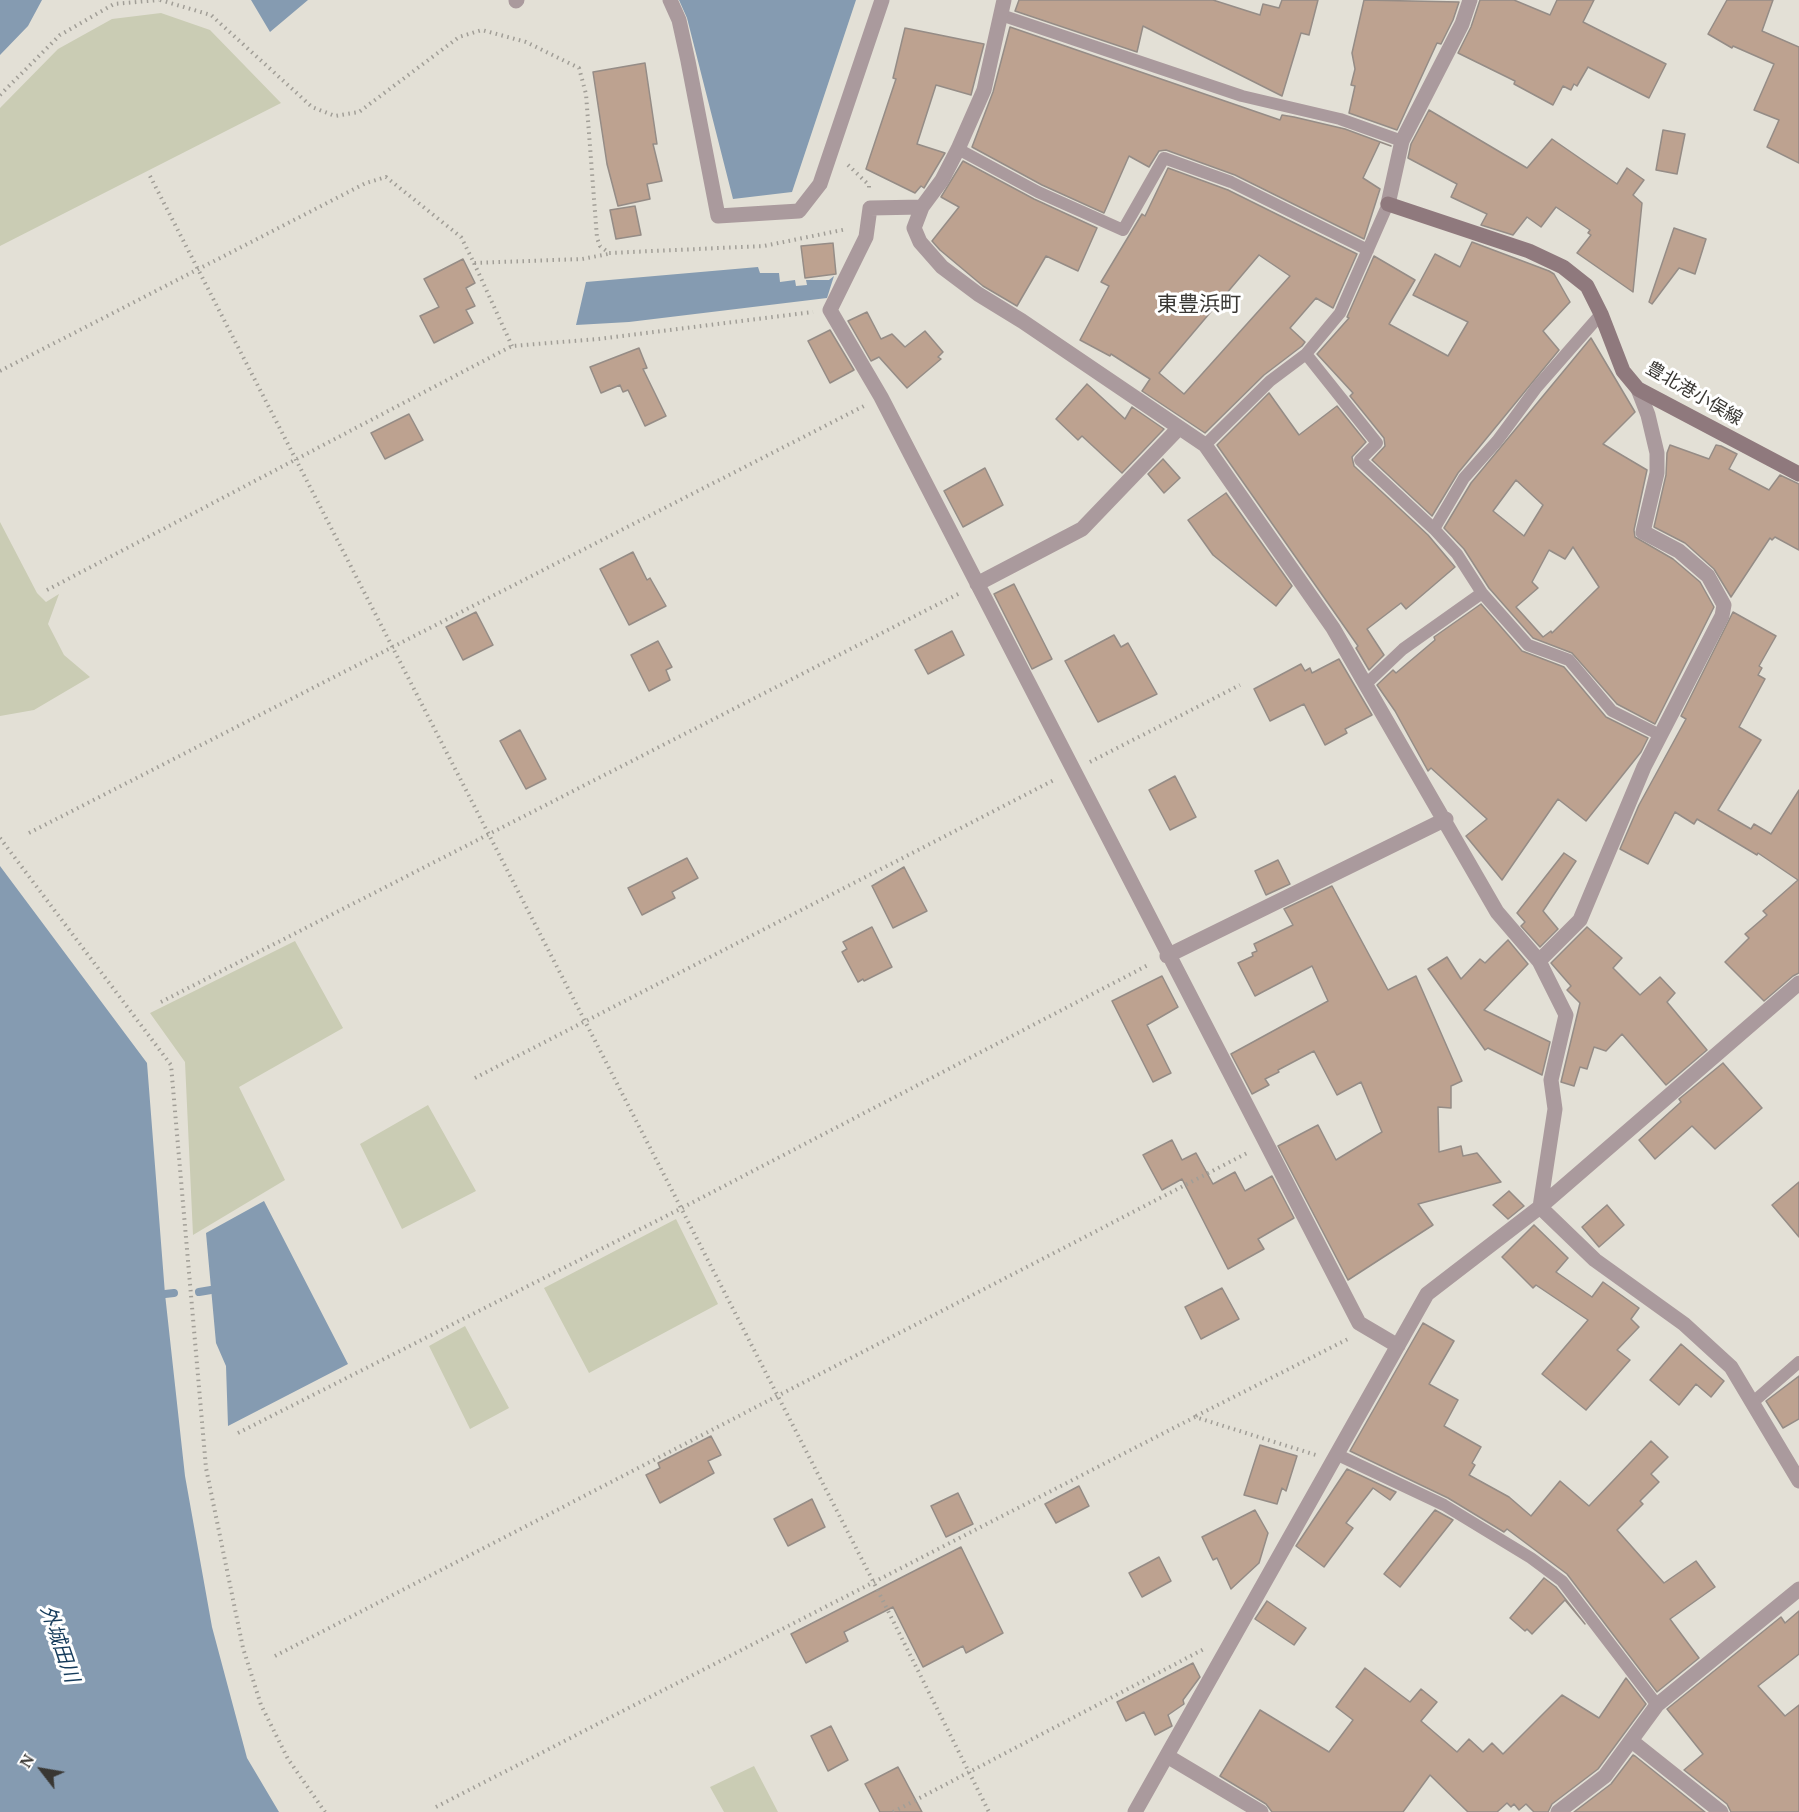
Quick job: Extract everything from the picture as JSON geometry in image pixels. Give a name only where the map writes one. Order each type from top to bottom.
[{"type":"main road","name":"豊北港小俣線","points":[[1388,204],[1529,251],[1563,267],[1587,286],[1602,314],[1623,370],[1638,389],[1799,474]]},
{"type":"street","points":[[670,0],[679,20],[688,60],[718,216],[799,211],[820,183],[882,0]]},
{"type":"street","points":[[1004,0],[984,90],[942,180],[922,207],[914,228],[920,242],[942,267],[1178,429],[1205,445],[1333,628],[1446,819],[1497,912],[1539,960],[1566,1015],[1551,1080],[1555,1109],[1540,1207]]},
{"type":"street","points":[[1388,204],[1401,141],[1462,24],[1470,0]]},
{"type":"street","points":[[922,207],[870,208],[866,237],[830,310],[881,397],[1167,956],[1359,1323],[1398,1346]]},
{"type":"street","points":[[1539,960],[1580,920],[1630,799],[1660,735],[1722,616],[1724,605],[1708,576],[1691,560],[1644,532],[1657,474],[1657,453],[1648,415],[1638,389]]},
{"type":"street","points":[[977,584],[1082,529],[1178,429]]},
{"type":"street","points":[[1167,956],[1446,819]]},
{"type":"street","points":[[1135,1812],[1427,1294],[1540,1207],[1799,983]]},
{"type":"street","points":[[1540,1207],[1594,1260],[1684,1324],[1731,1367],[1799,1481]]},
{"type":"street","points":[[1558,1812],[1605,1776],[1633,1742],[1657,1705],[1799,1589]]},
{"type":"street","points":[[1633,1742],[1720,1812]]},
{"type":"street","points":[[1167,1756],[1261,1812]]},
{"type":"lane","points":[[1001,15],[1242,96],[1340,119],[1401,141]]},
{"type":"lane","points":[[958,149],[1038,192],[1123,230],[1164,158],[1231,182],[1368,250]]},
{"type":"lane","points":[[1205,445],[1270,381],[1306,354],[1340,313],[1388,204]]},
{"type":"lane","points":[[1434,529],[1464,478],[1497,441],[1537,387],[1602,314]]},
{"type":"lane","points":[[1306,354],[1377,443],[1360,460],[1434,529],[1457,554],[1482,593],[1528,645],[1569,660],[1612,711],[1660,735]]},
{"type":"lane","points":[[1367,683],[1403,649],[1482,593]]},
{"type":"lane","points":[[1752,1403],[1799,1362]]},
{"type":"lane","points":[[1338,1455],[1444,1505],[1531,1558],[1562,1581],[1657,1705]]},
{"type":"path","points":[[0,95],[60,35],[114,4],[160,0],[211,15],[312,107],[335,116],[359,112],[459,37],[482,30],[526,42],[579,68],[586,94],[597,238],[600,246],[609,253]]},
{"type":"path","points":[[474,263],[582,259],[609,253],[764,246],[851,228],[870,208],[868,185],[831,149]]},
{"type":"path","points":[[150,176],[489,832],[989,1812]]},
{"type":"path","points":[[0,371],[366,183],[386,177],[461,237],[512,346]]},
{"type":"path","points":[[47,590],[512,346],[598,339],[830,310]]},
{"type":"path","points":[[29,833],[881,397]]},
{"type":"path","points":[[161,1002],[977,584]]},
{"type":"path","points":[[475,1077],[1240,685]]},
{"type":"path","points":[[0,838],[171,1065],[206,1468],[243,1648],[266,1714],[288,1759],[325,1812]]},
{"type":"path","points":[[238,1433],[680,1209],[1167,956]]},
{"type":"path","points":[[274,1656],[1265,1143]]},
{"type":"path","points":[[436,1807],[1366,1329]]},
{"type":"path","points":[[1195,1417],[1328,1459],[1338,1455]]},
{"type":"path","points":[[893,1812],[1205,1649],[1226,1648]]},
{"type":"green space","points":[[161,13],[210,30],[281,103],[0,246],[0,108],[58,49],[112,19]]},
{"type":"green space","points":[[0,522],[37,593],[46,602],[59,594],[48,624],[64,655],[90,677],[34,710],[0,716]]},
{"type":"green space","points":[[295,941],[343,1028],[239,1087],[285,1180],[193,1235],[185,1062],[150,1013]]},
{"type":"green space","points":[[428,1105],[476,1191],[402,1229],[360,1144]]},
{"type":"green space","points":[[676,1219],[718,1304],[589,1373],[544,1288]]},
{"type":"green space","points":[[465,1326],[509,1408],[470,1429],[429,1346]]},
{"type":"green space","points":[[754,1766],[778,1812],[724,1812],[710,1787]]},
{"type":"water","points":[[0,0],[42,0],[28,26],[0,55]]},
{"type":"water","points":[[251,0],[308,0],[270,32]]},
{"type":"water","points":[[679,0],[856,0],[792,192],[733,199],[687,18]]},
{"type":"water","points":[[758,267],[760,273],[779,273],[780,282],[795,280],[796,286],[807,285],[806,280],[829,280],[834,276],[827,298],[629,322],[576,325],[586,282]]},
{"type":"water","name":"外城田川","points":[[0,866],[147,1063],[165,1294],[185,1476],[212,1627],[247,1758],[279,1812],[0,1812]]},
{"type":"water","points":[[264,1201],[348,1364],[228,1426],[226,1366],[216,1343],[206,1233]]},
{"type":"building","points":[[1019,0],[1213,0],[1260,15],[1263,4],[1279,8],[1282,0],[1318,0],[1309,35],[1301,33],[1282,96],[1143,26],[1137,52],[1015,11]]},
{"type":"building","points":[[1364,0],[1459,2],[1453,20],[1441,44],[1437,43],[1397,130],[1349,113],[1355,86],[1351,85],[1355,69],[1352,53]]},
{"type":"building","points":[[1480,0],[1514,0],[1550,15],[1557,0],[1594,0],[1583,22],[1666,64],[1649,98],[1588,67],[1577,86],[1574,84],[1571,90],[1563,86],[1553,105],[1514,84],[1515,81],[1458,53],[1471,27]]},
{"type":"building","points":[[1727,0],[1773,0],[1762,31],[1799,47],[1799,163],[1767,147],[1779,120],[1754,110],[1774,64],[1733,46],[1732,48],[1708,34]]},
{"type":"building","points":[[1010,27],[1280,120],[1282,115],[1294,117],[1345,129],[1391,146],[1380,142],[1363,178],[1380,189],[1364,239],[1235,175],[1166,150],[1159,151],[1149,167],[1129,156],[1104,213],[1042,185],[972,147],[993,92]]},
{"type":"building","points":[[905,28],[984,44],[971,95],[936,85],[917,144],[945,153],[924,188],[921,186],[915,193],[866,169],[896,79],[893,78]]},
{"type":"building","points":[[645,63],[657,144],[653,144],[662,181],[647,184],[650,199],[618,206],[607,164],[593,72]]},
{"type":"building","points":[[1429,110],[1527,168],[1552,139],[1617,184],[1627,168],[1644,180],[1633,195],[1642,203],[1633,292],[1577,253],[1591,235],[1588,233],[1590,230],[1556,207],[1541,227],[1527,217],[1513,235],[1481,225],[1487,214],[1451,197],[1457,184],[1408,158],[1411,144]]},
{"type":"building","points":[[1663,130],[1685,134],[1677,174],[1656,170]]},
{"type":"building","points":[[963,161],[1034,199],[1097,228],[1078,271],[1046,256],[1017,306],[983,286],[940,250],[932,241],[959,207],[941,197]]},
{"type":"building","points":[[1168,168],[1228,190],[1357,254],[1333,308],[1316,298],[1290,328],[1305,342],[1302,346],[1264,375],[1205,433],[1142,391],[1150,379],[1111,354],[1110,356],[1080,340],[1109,286],[1101,282],[1142,214],[1145,216]],"holes":[[[1259,255],[1290,276],[1184,394],[1159,373]]]},
{"type":"building","points":[[635,206],[641,235],[616,239],[610,210]]},
{"type":"building","points":[[1674,228],[1706,239],[1695,274],[1679,268],[1652,304],[1649,302]]},
{"type":"building","points":[[1472,242],[1554,274],[1570,302],[1543,331],[1559,350],[1458,473],[1432,516],[1372,460],[1385,446],[1384,438],[1350,396],[1353,393],[1317,354],[1349,318],[1347,317],[1374,256],[1415,280],[1389,324],[1448,356],[1468,322],[1413,295],[1435,254],[1460,267]]},
{"type":"building","points":[[833,243],[836,274],[805,278],[801,246]]},
{"type":"building","points":[[463,259],[475,283],[466,288],[475,306],[466,310],[473,323],[434,343],[420,316],[439,307],[424,279]]},
{"type":"building","points":[[867,312],[881,339],[892,334],[905,347],[925,331],[943,352],[938,357],[941,359],[907,388],[879,357],[871,361],[848,321]]},
{"type":"building","points":[[830,330],[854,370],[830,383],[808,341]]},
{"type":"building","points":[[1591,338],[1635,412],[1603,444],[1647,470],[1634,530],[1635,537],[1673,559],[1700,582],[1714,607],[1655,724],[1617,704],[1572,653],[1533,638],[1489,588],[1464,549],[1444,528],[1471,483]],"holes":[[[1516,480],[1543,505],[1524,536],[1493,511]],[[1573,547],[1599,587],[1552,633],[1551,631],[1543,637],[1516,607],[1538,588],[1532,582],[1549,550],[1565,559]]]},
{"type":"building","points":[[639,348],[647,368],[643,369],[666,416],[645,426],[628,390],[623,392],[620,385],[601,393],[590,367]]},
{"type":"building","points":[[1087,384],[1125,419],[1132,407],[1164,429],[1122,473],[1082,436],[1078,440],[1056,419]]},
{"type":"building","points":[[1269,393],[1299,435],[1337,406],[1366,442],[1352,457],[1354,466],[1428,535],[1455,567],[1406,609],[1401,603],[1367,629],[1384,655],[1369,670],[1356,648],[1358,646],[1217,445]]},
{"type":"building","points":[[409,414],[423,440],[385,459],[371,433]]},
{"type":"building","points":[[1670,445],[1709,459],[1716,445],[1721,446],[1737,454],[1729,469],[1769,490],[1780,475],[1799,484],[1799,550],[1775,537],[1772,540],[1770,538],[1731,597],[1714,569],[1685,543],[1654,527],[1666,475],[1667,453]]},
{"type":"building","points":[[1163,459],[1180,478],[1164,493],[1148,474]]},
{"type":"building","points":[[985,468],[1003,505],[963,527],[944,491]]},
{"type":"building","points":[[1226,493],[1292,586],[1276,606],[1213,555],[1188,520]]},
{"type":"building","points":[[633,552],[647,580],[650,578],[666,606],[629,625],[600,569]]},
{"type":"building","points":[[1014,584],[1052,659],[1032,669],[994,594]]},
{"type":"building","points":[[1481,604],[1522,651],[1564,667],[1606,717],[1648,738],[1641,752],[1586,821],[1558,799],[1502,880],[1466,836],[1487,819],[1431,768],[1428,771],[1395,711],[1377,685],[1393,670],[1396,673],[1435,640],[1434,637]]},
{"type":"building","points":[[476,612],[493,645],[463,660],[446,627]]},
{"type":"building","points":[[1733,612],[1776,636],[1759,666],[1762,668],[1758,675],[1765,679],[1739,727],[1761,740],[1718,810],[1751,829],[1754,824],[1771,834],[1799,790],[1799,973],[1764,1001],[1725,962],[1749,938],[1745,934],[1767,915],[1763,911],[1798,880],[1758,853],[1757,855],[1697,819],[1694,824],[1675,812],[1648,864],[1620,849],[1639,805],[1686,719],[1681,716]]},
{"type":"building","points":[[952,631],[964,655],[928,674],[915,650]]},
{"type":"building","points":[[1114,635],[1121,647],[1128,643],[1157,694],[1098,722],[1065,661]]},
{"type":"building","points":[[658,641],[672,667],[666,670],[670,680],[649,691],[631,655]]},
{"type":"building","points":[[1339,659],[1372,715],[1345,729],[1347,733],[1325,745],[1304,704],[1270,721],[1254,689],[1301,664],[1305,671],[1310,668],[1312,673]]},
{"type":"building","points":[[520,730],[546,779],[526,789],[500,741]]},
{"type":"building","points":[[1175,776],[1196,817],[1170,830],[1149,790]]},
{"type":"building","points":[[1564,853],[1576,861],[1543,911],[1558,929],[1540,947],[1521,926],[1525,922],[1517,913]]},
{"type":"building","points":[[687,858],[698,878],[672,892],[675,898],[642,915],[628,888]]},
{"type":"building","points":[[1278,860],[1290,884],[1266,895],[1255,871]]},
{"type":"building","points":[[904,867],[927,911],[893,928],[872,886]]},
{"type":"building","points":[[1332,886],[1388,990],[1416,976],[1462,1081],[1451,1086],[1451,1108],[1438,1107],[1439,1152],[1461,1146],[1463,1156],[1477,1153],[1501,1182],[1418,1204],[1433,1225],[1348,1280],[1278,1146],[1318,1125],[1336,1160],[1382,1132],[1361,1082],[1337,1095],[1314,1051],[1265,1079],[1269,1085],[1252,1094],[1231,1054],[1328,1001],[1312,966],[1255,996],[1238,963],[1253,956],[1252,953],[1257,951],[1254,944],[1293,925],[1284,909]]},
{"type":"building","points":[[872,927],[892,967],[858,982],[842,952],[847,949],[843,942]]},
{"type":"building","points":[[1587,927],[1622,958],[1613,968],[1640,995],[1660,977],[1675,993],[1667,1002],[1707,1050],[1666,1085],[1622,1034],[1606,1051],[1594,1047],[1587,1069],[1580,1067],[1574,1086],[1561,1082],[1580,1003],[1567,990],[1571,986],[1551,963]]},
{"type":"building","points":[[1508,940],[1528,964],[1484,1010],[1550,1042],[1542,1075],[1488,1048],[1485,1050],[1428,969],[1447,957],[1461,979],[1480,959],[1485,963]]},
{"type":"building","points":[[1162,976],[1178,1007],[1147,1025],[1171,1073],[1153,1082],[1112,1001]]},
{"type":"building","points":[[1723,1063],[1762,1108],[1715,1149],[1692,1126],[1655,1159],[1639,1140],[1681,1102],[1679,1099]]},
{"type":"building","points":[[1172,1140],[1182,1160],[1196,1153],[1213,1184],[1235,1172],[1245,1191],[1272,1176],[1294,1218],[1258,1239],[1264,1249],[1228,1269],[1182,1179],[1162,1190],[1143,1155]]},
{"type":"building","points":[[1799,1182],[1799,1237],[1772,1205]]},
{"type":"building","points":[[1509,1191],[1524,1206],[1508,1219],[1493,1205]]},
{"type":"building","points":[[1607,1205],[1624,1225],[1599,1247],[1582,1227]]},
{"type":"building","points":[[1534,1225],[1568,1258],[1556,1272],[1592,1297],[1603,1282],[1639,1308],[1631,1319],[1639,1327],[1617,1350],[1630,1360],[1586,1410],[1542,1374],[1588,1320],[1536,1285],[1533,1288],[1502,1257]]},
{"type":"building","points":[[1222,1288],[1239,1319],[1201,1339],[1185,1307]]},
{"type":"building","points":[[1423,1323],[1454,1341],[1429,1384],[1458,1400],[1444,1426],[1481,1447],[1472,1463],[1475,1465],[1469,1475],[1509,1497],[1531,1516],[1560,1481],[1589,1506],[1651,1441],[1668,1457],[1651,1474],[1659,1482],[1640,1501],[1643,1504],[1617,1530],[1664,1583],[1696,1561],[1715,1587],[1670,1619],[1699,1658],[1657,1692],[1567,1574],[1507,1529],[1504,1532],[1448,1498],[1350,1451]]},
{"type":"building","points":[[1681,1344],[1724,1381],[1711,1397],[1696,1384],[1679,1405],[1650,1380]]},
{"type":"building","points":[[1799,1376],[1799,1419],[1783,1428],[1766,1401]]},
{"type":"building","points":[[711,1436],[721,1455],[708,1461],[714,1473],[660,1503],[646,1475],[660,1468],[658,1463]]},
{"type":"building","points":[[1260,1445],[1297,1456],[1286,1491],[1282,1488],[1277,1504],[1244,1495]]},
{"type":"building","points":[[1347,1469],[1396,1492],[1390,1500],[1373,1488],[1346,1523],[1353,1528],[1324,1567],[1296,1546]]},
{"type":"building","points":[[1079,1486],[1089,1506],[1056,1523],[1045,1504]]},
{"type":"building","points":[[958,1493],[973,1524],[946,1537],[931,1506]]},
{"type":"building","points":[[812,1499],[825,1527],[788,1546],[774,1519]]},
{"type":"building","points":[[1255,1510],[1268,1533],[1259,1563],[1231,1589],[1217,1558],[1213,1560],[1202,1537]]},
{"type":"building","points":[[1435,1510],[1453,1520],[1400,1587],[1384,1574]]},
{"type":"building","points":[[961,1547],[1003,1633],[966,1653],[963,1646],[923,1667],[893,1607],[844,1632],[848,1641],[806,1663],[791,1634]]},
{"type":"building","points":[[1159,1557],[1171,1581],[1142,1597],[1129,1573]]},
{"type":"building","points":[[1544,1578],[1556,1587],[1585,1624],[1565,1600],[1532,1634],[1510,1618]]},
{"type":"building","points":[[1267,1601],[1306,1628],[1294,1645],[1255,1619]]},
{"type":"building","points":[[1799,1611],[1799,1654],[1758,1686],[1785,1716],[1799,1705],[1799,1812],[1731,1812],[1727,1804],[1684,1770],[1703,1754],[1667,1709],[1781,1617],[1785,1623]]},
{"type":"building","points":[[1193,1663],[1200,1677],[1183,1700],[1184,1704],[1168,1715],[1172,1726],[1155,1735],[1144,1712],[1126,1721],[1117,1702]]},
{"type":"building","points":[[1365,1668],[1410,1702],[1421,1689],[1437,1702],[1421,1721],[1457,1752],[1469,1739],[1483,1752],[1492,1743],[1503,1754],[1562,1695],[1599,1718],[1626,1678],[1646,1704],[1598,1769],[1552,1804],[1548,1812],[1534,1812],[1526,1804],[1519,1810],[1514,1804],[1511,1807],[1507,1803],[1497,1812],[1468,1812],[1430,1775],[1403,1812],[1272,1812],[1266,1804],[1220,1776],[1260,1710],[1329,1752],[1353,1720],[1336,1707]]},
{"type":"building","points":[[831,1726],[848,1760],[828,1771],[811,1736]]},
{"type":"building","points":[[1633,1755],[1705,1812],[1574,1812],[1611,1784]]},
{"type":"building","points":[[898,1767],[922,1812],[880,1812],[865,1784]]},
{"type":"waterway","points":[[199,1292],[211,1290]]},
{"type":"waterway","points":[[165,1294],[174,1293]]},
{"type":"district","name":"東豊浜町","points":[[1199,305]]}]
